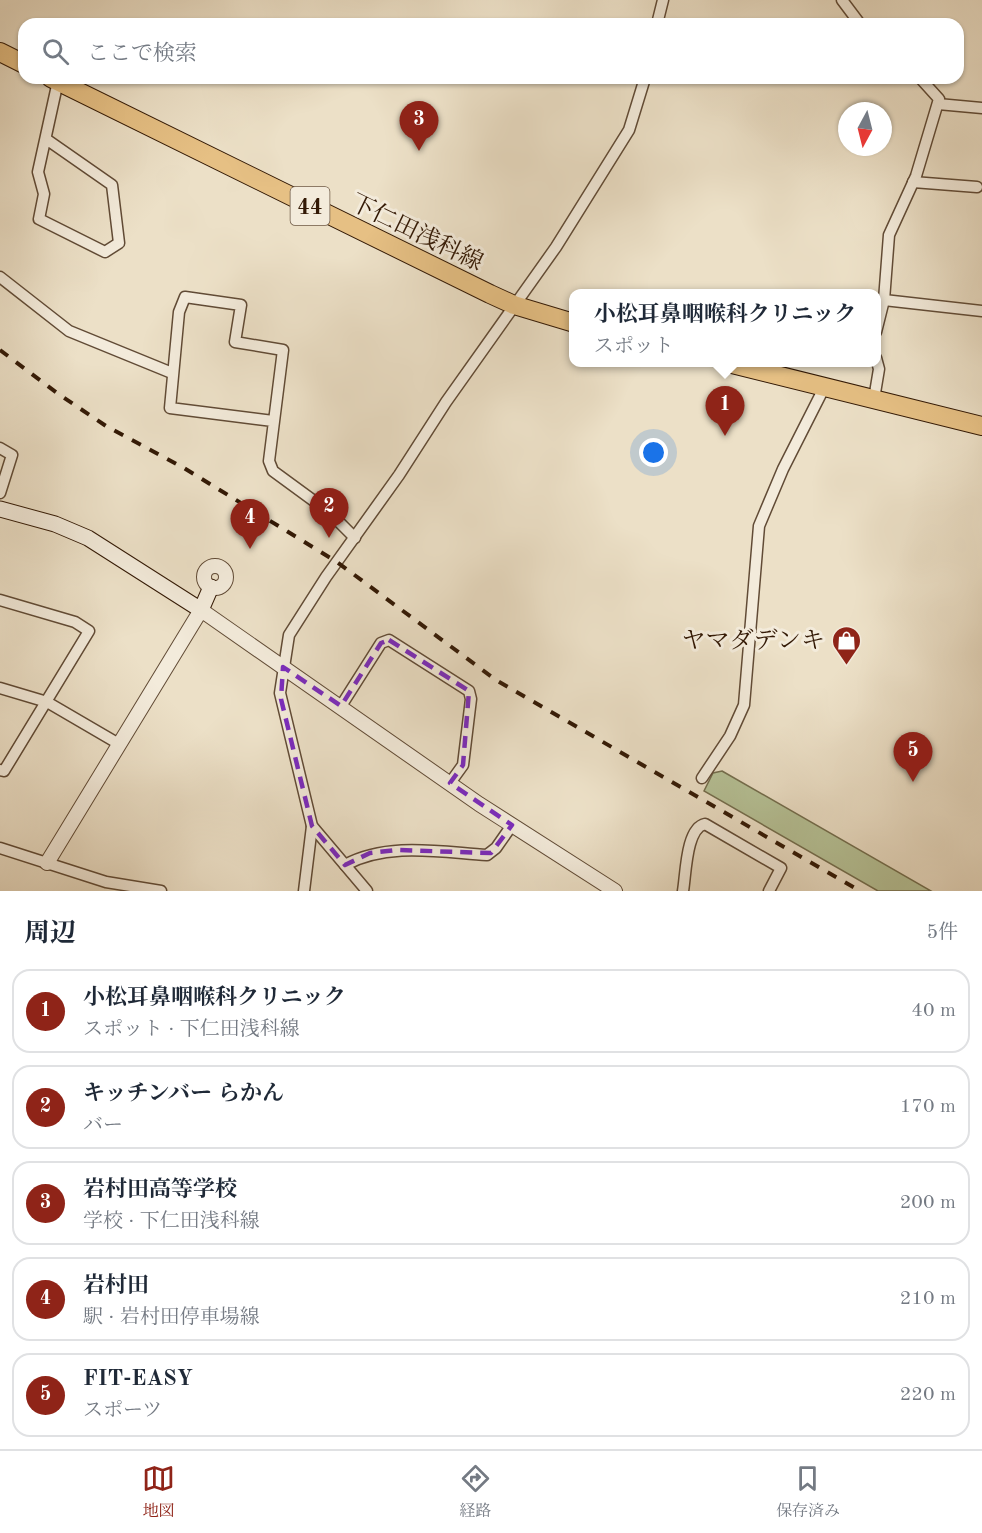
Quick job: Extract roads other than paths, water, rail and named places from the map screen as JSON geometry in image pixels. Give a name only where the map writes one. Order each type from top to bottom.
[{"type":"main road","points":[[0,52],[18,61]]},
{"type":"main road","name":"下仁田浅科線","points":[[62,84],[514,305],[569,322]]},
{"type":"main road","points":[[740,367],[982,426]]},
{"type":"main road","points":[[0,509],[55,524],[88,538],[201,610],[211,587]]},
{"type":"street","points":[[658,18],[663,0]]},
{"type":"street","points":[[842,0],[856,18]]},
{"type":"street","points":[[46,139],[112,185],[119,243],[105,252],[39,219],[44,194],[38,172],[46,139],[53,84]]},
{"type":"street","points":[[304,891],[312,826],[281,699],[285,649],[292,630],[556,247],[621,144],[634,117],[643,84]]},
{"type":"street","points":[[881,312],[889,235],[913,182],[938,104],[938,95],[926,84]]},
{"type":"street","points":[[938,104],[982,108]]},
{"type":"street","points":[[913,182],[977,187]]},
{"type":"street","points":[[0,277],[69,331],[172,373]]},
{"type":"street","points":[[273,420],[170,408],[179,312],[185,297],[241,305],[235,342],[283,350],[269,461],[273,471],[329,512],[355,538]]},
{"type":"street","points":[[884,300],[982,311]]},
{"type":"street","points":[[874,399],[878,367]]},
{"type":"street","points":[[702,778],[730,736],[744,705],[759,526],[778,479],[824,388]]},
{"type":"street","points":[[0,448],[12,454],[0,494]]},
{"type":"street","points":[[0,600],[75,622],[89,631],[4,771],[0,770]]},
{"type":"street","points":[[47,863],[201,610],[450,783],[615,891]]},
{"type":"street","points":[[341,706],[381,642],[389,640],[469,691],[471,699],[463,765],[450,783]]},
{"type":"street","points":[[0,688],[46,702],[119,744]]},
{"type":"street","points":[[683,891],[691,838],[696,829],[705,824],[781,868],[769,891]]},
{"type":"street","points":[[345,865],[370,853],[397,850],[487,855],[496,848],[512,825]]},
{"type":"street","points":[[312,826],[368,891]]},
{"type":"street","points":[[0,848],[106,882],[161,891]]},
{"type":"railway","points":[[0,350],[106,426],[184,468],[337,562],[496,680],[860,891]]},
{"type":"place","name":"岩村田高等学校","points":[[419,151]]},
{"type":"place","name":"小松耳鼻咽喉科クリニック","points":[[725,436]]},
{"type":"place","name":"キッチンバー らかん","points":[[329,538]]},
{"type":"place","name":"岩村田","points":[[250,549]]},
{"type":"place","name":"ヤマダデンキ","points":[[846,666]]},
{"type":"place","name":"FIT-EASY","points":[[913,782]]}]
